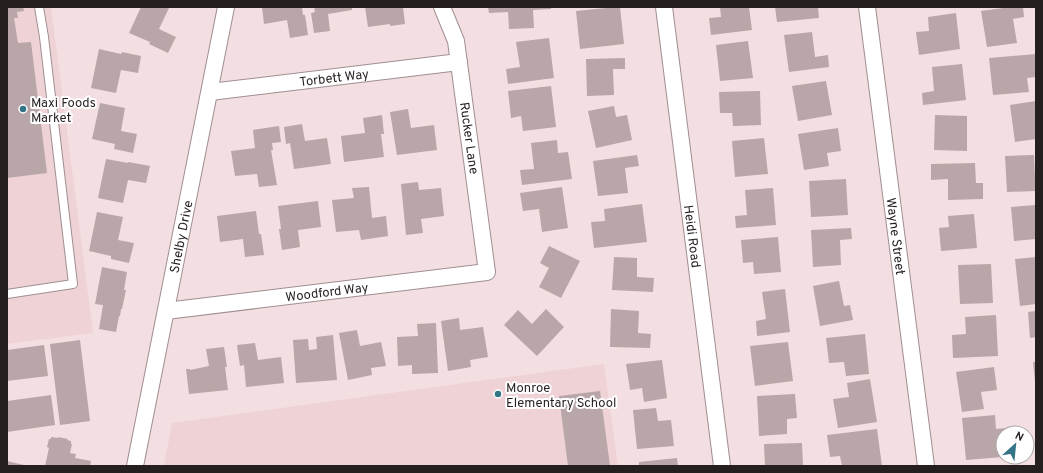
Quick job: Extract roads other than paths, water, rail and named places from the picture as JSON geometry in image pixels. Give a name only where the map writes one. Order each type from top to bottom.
[{"type":"street","name":"Shelby Drive","points":[[135,466],[226,7]]},
{"type":"street","name":"Rucker Lane","points":[[442,7],[456,41],[487,272]]},
{"type":"street","name":"Heidi Road","points":[[664,7],[722,466]]},
{"type":"street","name":"Wayne Street","points":[[867,7],[926,466]]},
{"type":"street","name":"Torbett Way","points":[[210,92],[459,62]]},
{"type":"street","name":"Woodford Way","points":[[166,311],[487,272]]},
{"type":"lane","points":[[7,294],[72,284],[44,38],[39,7]]},
{"type":"place","name":"Maxi Foods Market","points":[[23,109]]},
{"type":"place","name":"Monroe Elementary School","points":[[498,394]]}]
